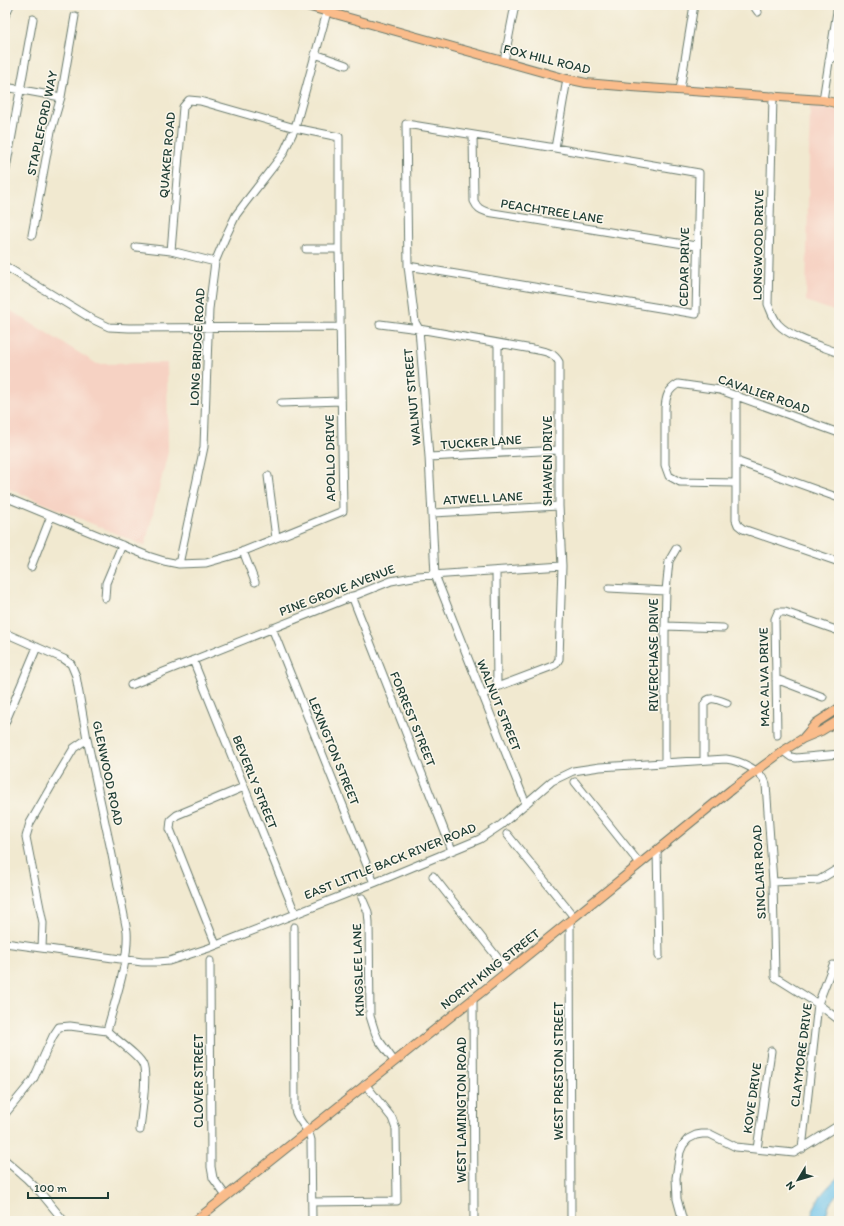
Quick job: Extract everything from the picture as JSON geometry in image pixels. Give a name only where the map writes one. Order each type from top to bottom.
[{"type":"main road","name":"FOX HILL ROAD","points":[[303,5],[567,79],[602,84],[823,100],[839,104]]},
{"type":"main road","name":"NORTH KING STREET","points":[[802,739],[816,723],[839,708]]},
{"type":"main road","name":"NORTH KING STREET","points":[[195,1221],[756,771],[802,739],[821,731],[839,720]]},
{"type":"street","points":[[5,16],[10,5]]},
{"type":"street","points":[[504,61],[515,5]]},
{"type":"street","points":[[680,90],[694,5]]},
{"type":"street","points":[[753,5],[758,12]]},
{"type":"street","points":[[823,100],[838,5]]},
{"type":"street","name":"LONG BRIDGE ROAD","points":[[179,564],[204,446],[208,309],[215,262],[236,215],[283,154],[295,128],[328,12]]},
{"type":"street","name":"STAPLEFORD WAY","points":[[32,235],[52,131],[61,97],[75,16]]},
{"type":"street","points":[[5,174],[32,19]]},
{"type":"street","points":[[829,61],[839,53]]},
{"type":"street","points":[[315,54],[346,65]]},
{"type":"street","points":[[556,148],[567,79]]},
{"type":"street","points":[[5,87],[61,97]]},
{"type":"street","name":"LONGWOOD DRIVE","points":[[773,96],[768,304],[776,323],[783,329],[792,335],[839,353]]},
{"type":"street","name":"QUAKER ROAD","points":[[171,251],[183,107],[189,100],[200,101],[295,128]]},
{"type":"street","name":"WALNUT STREET","points":[[526,804],[435,575],[433,513],[419,329],[415,322],[408,266],[406,124],[556,148]]},
{"type":"street","name":"APOLLO DRIVE","points":[[5,497],[148,556],[179,564],[206,563],[243,551],[343,511],[339,138],[295,128]]},
{"type":"street","name":"PEACHTREE LANE","points":[[473,135],[474,201],[477,207],[481,210],[696,246]]},
{"type":"street","name":"CEDAR DRIVE","points":[[408,266],[696,314],[696,246],[699,173],[556,148]]},
{"type":"street","points":[[136,247],[171,251],[215,262]]},
{"type":"street","points":[[306,249],[339,249]]},
{"type":"street","points":[[5,266],[92,319],[109,327],[340,326]]},
{"type":"street","name":"SHAWEN DRIVE","points":[[380,324],[419,329],[538,350],[552,354],[556,357],[558,362],[559,506],[562,566],[559,659],[556,664],[550,667],[498,687],[482,695]]},
{"type":"street","points":[[498,343],[498,453]]},
{"type":"street","name":"CAVALIER ROAD","points":[[736,483],[680,482],[669,476],[665,465],[665,399],[668,392],[678,384],[720,390],[839,433]]},
{"type":"street","points":[[736,395],[736,520],[738,525],[744,529],[839,562]]},
{"type":"street","points":[[281,403],[341,401]]},
{"type":"street","name":"TUCKER LANE","points":[[429,457],[559,450]]},
{"type":"street","points":[[736,461],[839,498]]},
{"type":"street","points":[[268,476],[276,538]]},
{"type":"street","name":"ATWELL LANE","points":[[433,513],[559,506]]},
{"type":"street","points":[[31,567],[51,516]]},
{"type":"street","points":[[106,598],[106,583],[122,545]]},
{"type":"street","name":"RIVERCHASE DRIVE","points":[[665,763],[664,626],[669,561],[676,549]]},
{"type":"street","points":[[243,551],[256,582]]},
{"type":"street","name":"PINE GROVE AVENUE","points":[[131,684],[398,579],[418,576],[562,566]]},
{"type":"street","points":[[496,570],[498,687]]},
{"type":"street","points":[[609,588],[666,591]]},
{"type":"street","name":"FORREST STREET","points":[[352,596],[452,850]]},
{"type":"street","name":"MAC ALVA DRIVE","points":[[777,735],[775,619],[778,612],[785,612],[839,631]]},
{"type":"street","points":[[664,626],[723,628]]},
{"type":"street","name":"LEXINGTON STREET","points":[[272,628],[374,882]]},
{"type":"street","name":"GLENWOOD ROAD","points":[[5,633],[64,658],[71,664],[74,670],[87,739],[112,850],[127,931],[128,942],[125,960],[107,1031]]},
{"type":"street","points":[[5,723],[37,647]]},
{"type":"street","name":"BEVERLY STREET","points":[[193,660],[295,913]]},
{"type":"street","points":[[776,679],[822,697]]},
{"type":"street","points":[[704,760],[705,702],[715,698],[727,703]]},
{"type":"street","points":[[42,948],[43,923],[26,837],[30,823],[74,748],[87,739]]},
{"type":"street","points":[[783,751],[788,756],[796,758],[839,754]]},
{"type":"street","name":"EAST LITTLE BACK RIVER ROAD","points":[[5,943],[142,962],[169,961],[216,945],[480,839],[501,825],[552,781],[573,771],[600,767],[732,759],[743,763],[756,771]]},
{"type":"street","name":"SINCLAIR ROAD","points":[[756,771],[763,777],[766,784],[773,882],[775,977],[818,1004]]},
{"type":"street","points":[[575,782],[640,864]]},
{"type":"street","points":[[216,945],[170,829],[171,820],[177,815],[244,787]]},
{"type":"street","points":[[507,834],[572,919]]},
{"type":"street","points":[[657,850],[660,956]]},
{"type":"street","points":[[773,882],[818,880],[839,868]]},
{"type":"street","points":[[433,876],[508,970]]},
{"type":"street","name":"KINGSLEE LANE","points":[[362,898],[368,912],[369,922],[371,1020],[378,1039],[394,1061]]},
{"type":"street","name":"WEST PRESTON STREET","points":[[571,1221],[572,919]]},
{"type":"street","points":[[294,927],[295,1110],[298,1119],[307,1130],[311,1140],[312,1221]]},
{"type":"street","name":"CLOVER STREET","points":[[210,961],[211,1167],[213,1178],[226,1196]]},
{"type":"street","name":"CLAYMORE DRIVE","points":[[802,1149],[818,1004],[834,965]]},
{"type":"street","name":"WEST LAMINGTON ROAD","points":[[473,998],[474,1221]]},
{"type":"street","points":[[818,1004],[839,1020]]},
{"type":"street","points":[[5,1114],[33,1080],[53,1036],[60,1027],[70,1026],[107,1031],[143,1064],[145,1073],[140,1130]]},
{"type":"street","name":"KOVE DRIVE","points":[[757,1149],[771,1051]]},
{"type":"street","points":[[312,1202],[397,1201],[396,1129],[392,1118],[365,1084]]},
{"type":"street","name":"KOVE DRIVE","points":[[683,1221],[677,1199],[676,1178],[680,1152],[688,1139],[696,1135],[710,1134],[736,1147],[794,1153],[839,1125]]},
{"type":"street","points":[[5,1160],[40,1192],[64,1221]]},
{"type":"shaded area","points":[[810,106],[839,110],[839,313],[806,301]]},
{"type":"shaded area","points":[[5,307],[97,364],[167,363],[168,452],[145,546],[5,487]]},
{"type":"water","points":[[839,1176],[839,1193],[829,1205],[824,1221],[810,1221],[815,1206],[821,1196]]}]
